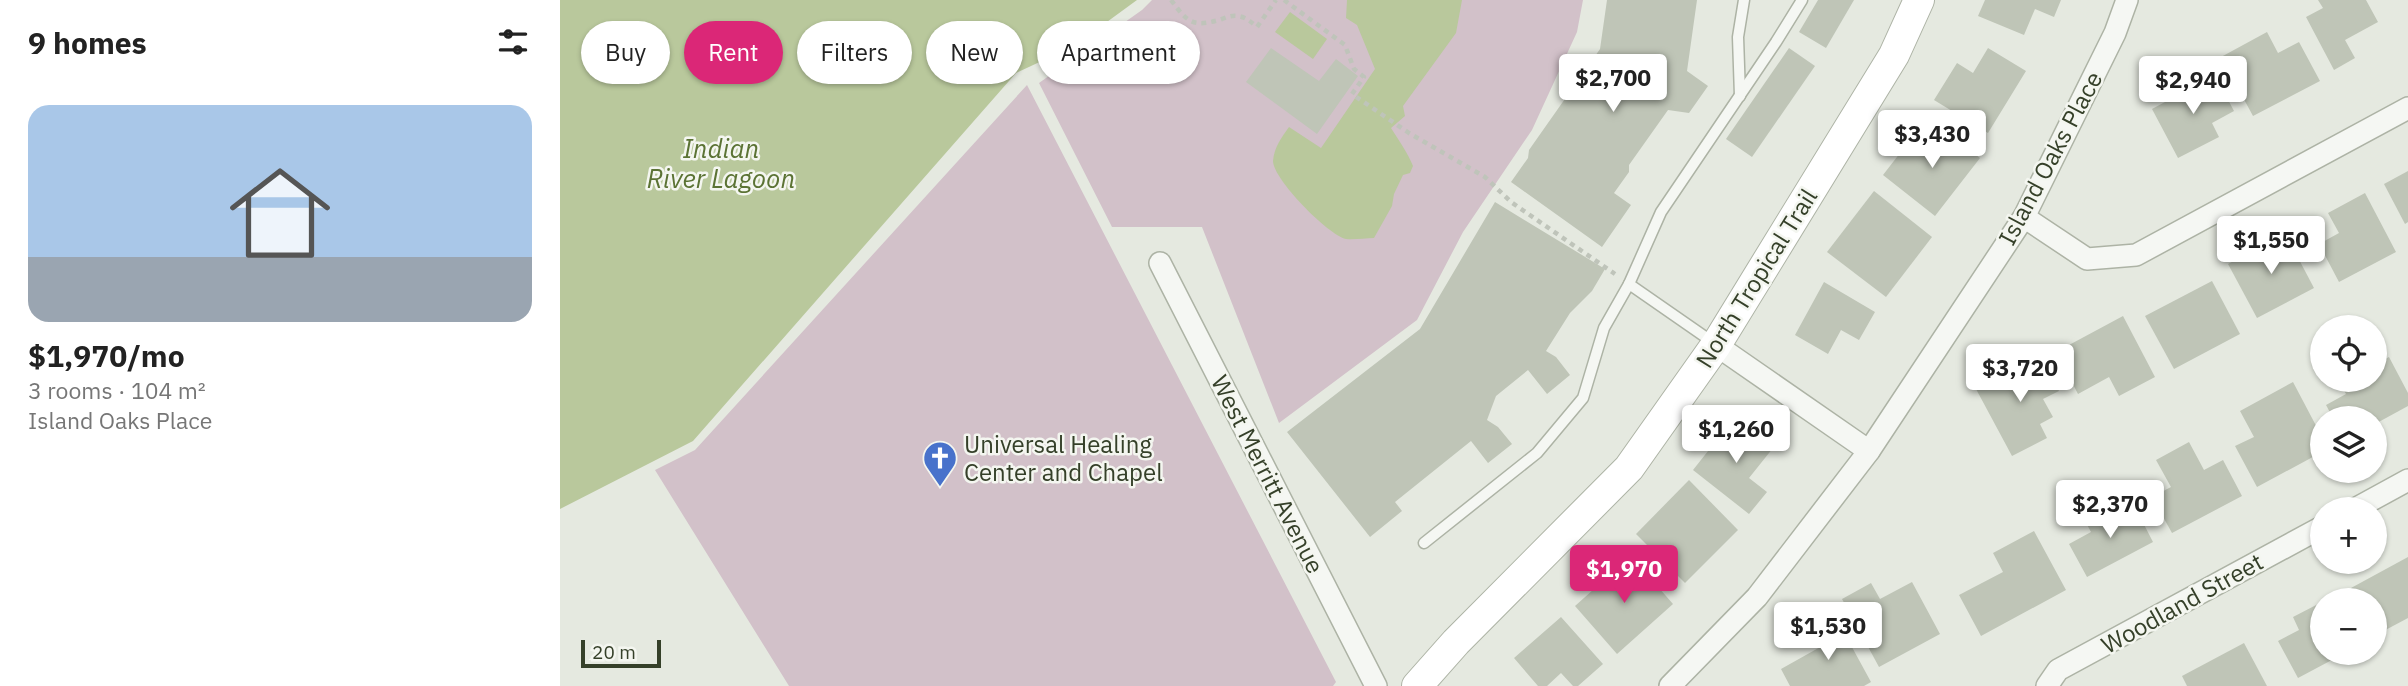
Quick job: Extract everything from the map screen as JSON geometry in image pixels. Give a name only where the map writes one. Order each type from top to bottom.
[{"type":"street","name":"North Tropical Trail","points":[[1417,686],[1456,642],[1629,468],[1716,345],[1894,55],[1919,0]]},
{"type":"street","name":"Island Oaks Place","points":[[1670,686],[1757,597],[1869,451],[2024,217],[2115,33],[2127,0]]},
{"type":"street","points":[[2024,217],[2087,259],[2136,255],[2408,108]]},
{"type":"street","name":"West Merritt Avenue","points":[[1160,263],[1376,686]]},
{"type":"street","points":[[1716,345],[1869,451]]},
{"type":"street","points":[[2377,497],[2408,480]]},
{"type":"street","name":"Woodland Street","points":[[2047,686],[2058,670],[2310,534]]},
{"type":"lane","points":[[1740,96],[1738,37],[1744,0]]},
{"type":"lane","points":[[1424,543],[1537,453],[1583,398],[1604,328],[1629,284],[1661,212],[1802,0]]},
{"type":"lane","points":[[1629,284],[1716,345]]},
{"type":"path","points":[[1171,0],[1185,18],[1196,25],[1235,15],[1247,19],[1257,27],[1276,0]]},
{"type":"path","points":[[1284,0],[1345,45],[1354,69],[1364,77],[1352,94],[1409,133],[1485,177],[1511,202],[1629,284]]},
{"type":"shaded area","points":[[1152,0],[1583,0],[1577,32],[1532,130],[1463,232],[1417,320],[1279,423],[1202,227],[1112,227],[1040,84],[1200,84],[1200,21],[1126,21]]},
{"type":"shaded area","points":[[1027,85],[1336,682],[1333,686],[789,686],[655,470],[695,450]]},
{"type":"water","name":"Indian River Lagoon","points":[[560,0],[1137,0],[1108,21],[1037,21],[1037,63],[1023,70],[1023,21],[926,21],[926,84],[1006,84],[693,441],[560,509]]},
{"type":"water","points":[[1347,0],[1462,0],[1456,33],[1403,106],[1405,116],[1391,128],[1413,166],[1410,173],[1403,175],[1394,194],[1392,206],[1374,238],[1346,239],[1327,228],[1291,193],[1275,169],[1273,161],[1281,138],[1289,127],[1321,148],[1375,69],[1357,25],[1346,18]]},
{"type":"water","points":[[1290,12],[1327,39],[1313,59],[1275,32]]},
{"type":"building","points":[[1607,0],[1697,0],[1687,71],[1708,86],[1689,113],[1668,110],[1629,165],[1629,172],[1614,193],[1631,205],[1602,247],[1511,182],[1528,158],[1529,150],[1600,49]]},
{"type":"building","points":[[1818,0],[1854,0],[1826,48],[1799,32]]},
{"type":"building","points":[[1985,0],[2061,0],[2054,17],[2035,9],[2024,35],[1978,16]]},
{"type":"building","points":[[2318,0],[2366,0],[2378,22],[2345,40],[2355,58],[2334,70],[2306,17],[2323,8]]},
{"type":"building","points":[[2267,32],[2278,53],[2299,42],[2320,81],[2253,116],[2221,57]]},
{"type":"building","points":[[1271,48],[1319,81],[1336,59],[1358,76],[1317,134],[1246,82]]},
{"type":"building","points":[[1789,48],[1815,66],[1752,157],[1726,139]]},
{"type":"building","points":[[1988,48],[2026,71],[1988,133],[1934,100],[1957,63],[1973,73]]},
{"type":"building","points":[[2215,75],[2234,111],[2212,123],[2219,137],[2178,158],[2152,109]]},
{"type":"building","points":[[1942,129],[1980,158],[1935,216],[1883,175],[1914,135],[1929,146]]},
{"type":"building","points":[[2408,171],[2408,222],[2405,224],[2384,184]]},
{"type":"building","points":[[1874,191],[1932,237],[1886,297],[1827,252]]},
{"type":"building","points":[[2365,193],[2396,252],[2339,282],[2319,244],[2339,233],[2328,213]]},
{"type":"building","points":[[1495,202],[1605,269],[1592,291],[1570,313],[1546,351],[1556,357],[1570,375],[1547,394],[1528,370],[1496,396],[1487,420],[1498,427],[1512,444],[1488,463],[1471,441],[1395,502],[1402,511],[1370,537],[1287,432],[1420,329]]},
{"type":"building","points":[[2285,233],[2314,288],[2257,318],[2228,264]]},
{"type":"building","points":[[2212,281],[2240,334],[2174,369],[2145,316]]},
{"type":"building","points":[[1824,282],[1875,312],[1859,340],[1841,330],[1828,354],[1795,335]]},
{"type":"building","points":[[2123,316],[2155,377],[2119,396],[2109,377],[2078,394],[2056,352]]},
{"type":"building","points":[[2040,355],[2059,391],[2043,399],[2053,417],[2040,424],[2047,438],[2012,456],[1976,389]]},
{"type":"building","points":[[2389,357],[2408,393],[2408,406],[2387,417],[2387,406],[2327,406],[2346,394],[2345,392],[2387,392]]},
{"type":"building","points":[[2293,382],[2310,414],[2310,458],[2257,487],[2235,446],[2254,437],[2240,411]]},
{"type":"building","points":[[1735,417],[1773,448],[1749,478],[1767,492],[1749,514],[1693,470]]},
{"type":"building","points":[[2189,442],[2204,470],[2223,460],[2242,496],[2172,533],[2152,497],[2171,487],[2156,460]]},
{"type":"building","points":[[1689,480],[1738,530],[1685,583],[1636,534]]},
{"type":"building","points":[[2111,505],[2118,518],[2136,509],[2153,542],[2087,577],[2069,544],[2091,532],[2084,519]]},
{"type":"building","points":[[2034,531],[2066,590],[1981,636],[1959,595],[2003,572],[1993,553]]},
{"type":"building","points":[[1631,556],[1673,604],[1617,654],[1575,606]]},
{"type":"building","points":[[2408,557],[2408,618],[2387,629],[2387,588],[2351,588],[2377,574],[2387,574],[2387,568]]},
{"type":"building","points":[[1912,582],[1940,634],[1879,667],[1842,599],[1871,583],[1880,599]]},
{"type":"building","points":[[2310,608],[2310,665],[2322,665],[2298,678],[2278,641],[2299,630],[2293,617]]},
{"type":"building","points":[[1835,616],[1871,682],[1864,686],[1790,686],[1781,669],[1822,646],[1812,629]]},
{"type":"building","points":[[1561,617],[1603,664],[1578,686],[1573,686],[1561,673],[1547,686],[1538,686],[1514,658]]},
{"type":"building","points":[[2244,643],[2267,686],[2187,686],[2182,676]]},
{"type":"place","name":"Universal Healing Center and Chapel","points":[[940,488]]}]
